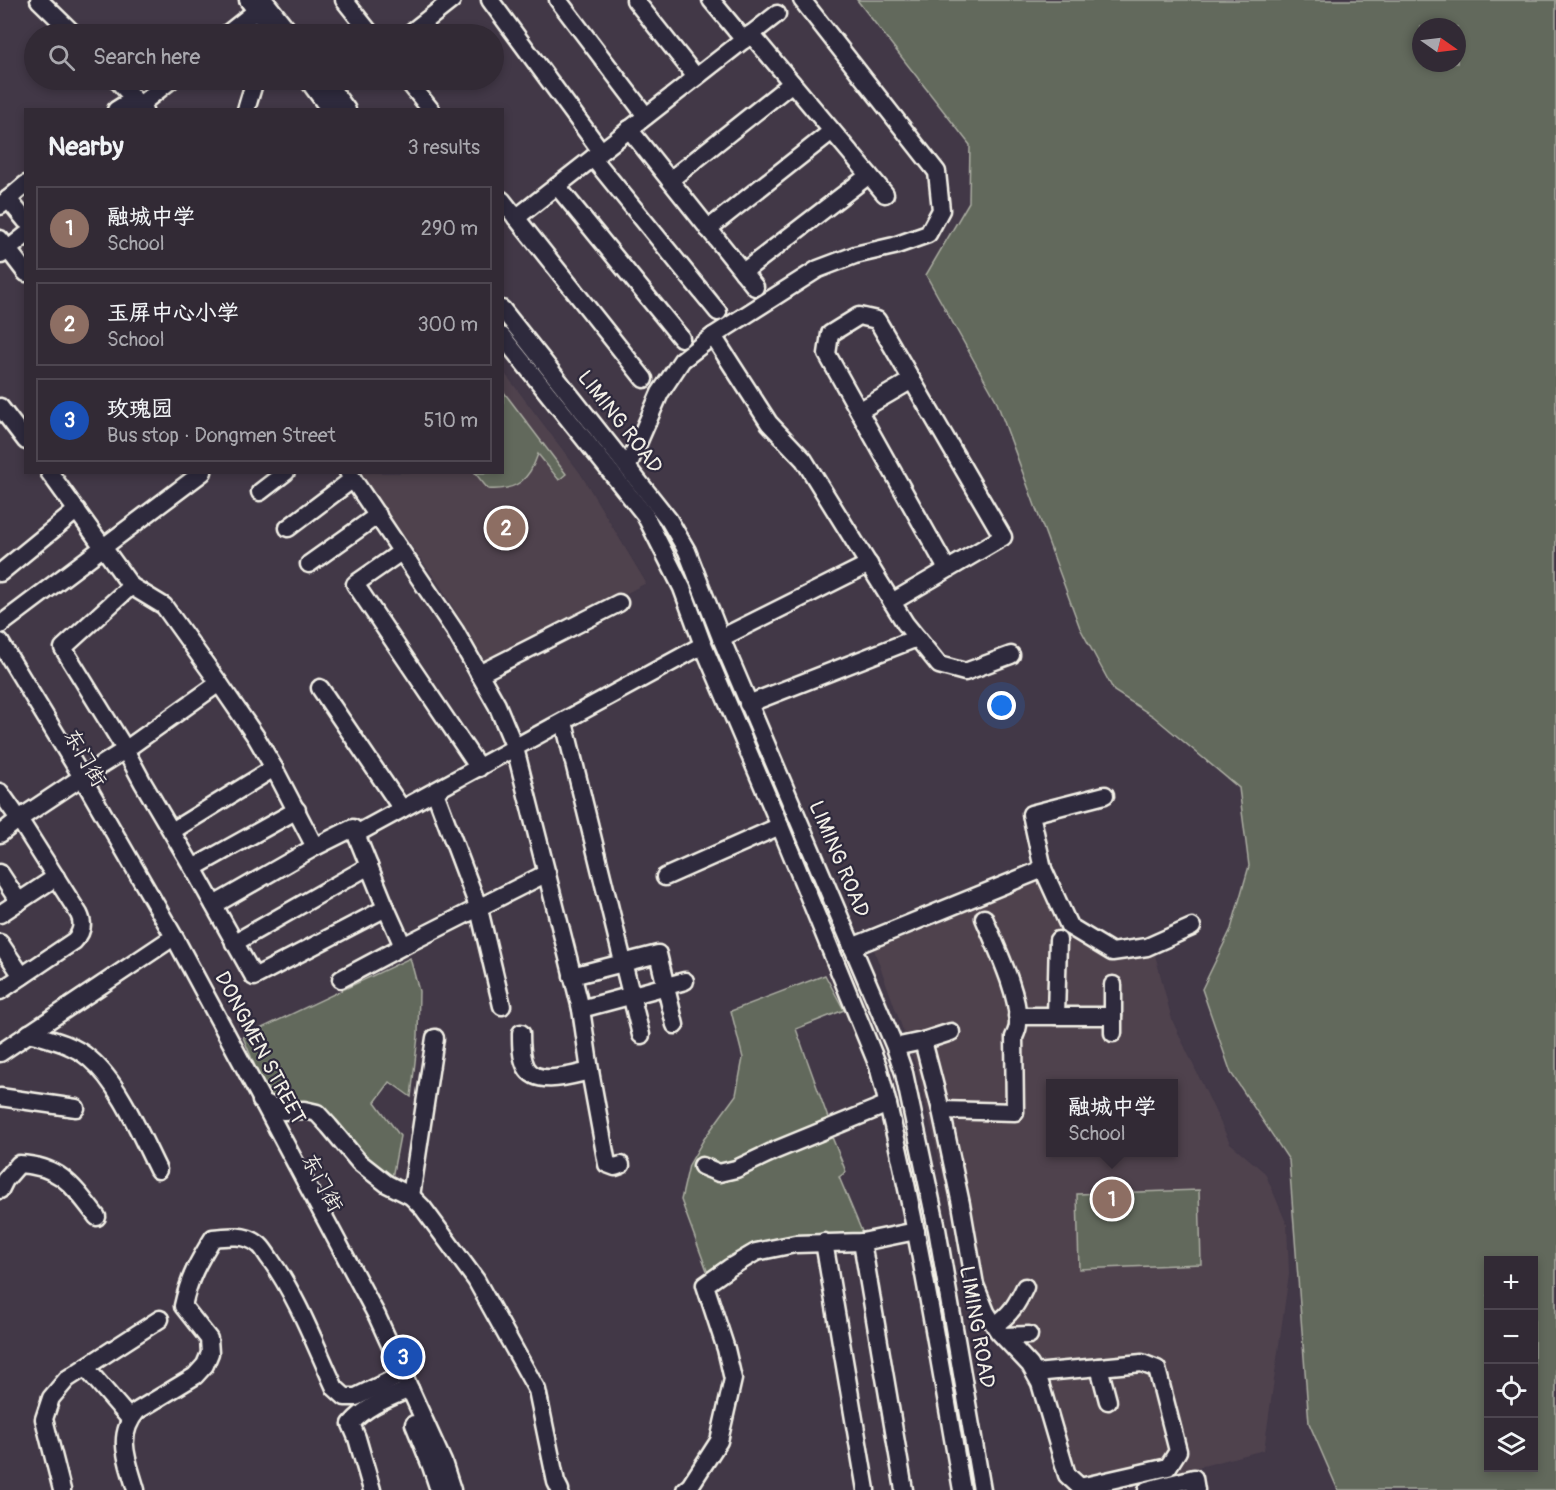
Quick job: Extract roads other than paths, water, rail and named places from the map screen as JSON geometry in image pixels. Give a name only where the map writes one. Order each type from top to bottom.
[{"type":"street","points":[[39,0],[64,24]]},
{"type":"street","points":[[344,0],[363,24]]},
{"type":"street","points":[[424,0],[435,14]]},
{"type":"street","points":[[422,24],[452,0]]},
{"type":"street","points":[[490,0],[597,154],[718,312]]},
{"type":"street","points":[[558,0],[646,116]]},
{"type":"street","points":[[635,0],[696,77]]},
{"type":"street","points":[[711,0],[792,83],[885,194]]},
{"type":"street","points":[[628,466],[660,393],[682,360],[713,336],[818,269],[855,255],[894,246],[928,234],[941,210],[938,172],[802,0]]},
{"type":"street","points":[[237,24],[256,4]]},
{"type":"street","points":[[256,4],[268,24]]},
{"type":"street","points":[[256,4],[279,24]]},
{"type":"street","points":[[516,218],[777,14]]},
{"type":"street","points":[[670,180],[792,83]]},
{"type":"street","points":[[126,90],[142,107]]},
{"type":"street","points":[[119,108],[124,105],[142,107],[160,90]]},
{"type":"street","points":[[247,108],[252,90]]},
{"type":"street","points":[[315,90],[329,108]]},
{"type":"street","points":[[332,90],[346,108]]},
{"type":"street","points":[[415,90],[429,108]]},
{"type":"street","points":[[629,129],[755,287]]},
{"type":"street","points":[[708,229],[832,131]]},
{"type":"street","points":[[743,272],[869,176]]},
{"type":"street","points":[[24,186],[4,203],[24,219]]},
{"type":"street","points":[[557,186],[681,338]]},
{"type":"street","points":[[504,203],[644,379]]},
{"type":"street","points":[[24,236],[3,248],[24,271]]},
{"type":"street","name":"LIMING ROAD","points":[[504,311],[628,466],[669,520],[687,551],[748,704],[895,1047],[904,1073],[932,1205],[982,1490]]},
{"type":"street","points":[[892,602],[1003,537],[878,320],[859,316],[830,334],[826,354],[948,569]]},
{"type":"street","points":[[713,336],[769,423],[804,460],[905,623],[939,665],[965,672],[1011,655]]},
{"type":"street","name":"LIMING ROAD","points":[[504,339],[645,515],[682,588],[703,645],[878,1066],[916,1231],[962,1490]]},
{"type":"street","points":[[859,411],[912,380]]},
{"type":"street","points":[[0,407],[24,438]]},
{"type":"street","points":[[50,474],[131,586],[164,606],[219,683],[256,737],[315,847]]},
{"type":"street","points":[[0,625],[199,474]]},
{"type":"street","points":[[260,492],[283,474]]},
{"type":"street","points":[[288,528],[350,476],[455,631],[496,705],[515,748],[580,1009],[607,1164],[615,1167],[621,1165]]},
{"type":"street","points":[[3,565],[77,510]]},
{"type":"street","points":[[309,564],[378,516]]},
{"type":"street","points":[[401,552],[355,584],[479,768]]},
{"type":"street","points":[[721,638],[869,564]]},
{"type":"street","points":[[131,586],[63,648],[125,750],[254,977],[386,908]]},
{"type":"street","points":[[479,674],[619,603]]},
{"type":"street","points":[[748,704],[917,638]]},
{"type":"street","name":"DONGMEN STREET","points":[[0,642],[77,780],[176,940],[377,1316],[402,1383],[443,1462],[443,1488]]},
{"type":"street","points":[[356,834],[703,645]]},
{"type":"street","name":"东门街","points":[[0,658],[77,780],[246,1089],[402,1383]]},
{"type":"street","points":[[0,834],[77,780],[125,750],[219,683]]},
{"type":"street","points":[[320,688],[402,810]]},
{"type":"street","points":[[564,722],[641,1035]]},
{"type":"street","points":[[172,831],[274,768]]},
{"type":"street","points":[[0,792],[82,920],[79,936],[74,941],[0,991]]},
{"type":"street","points":[[435,792],[478,909],[502,1006]]},
{"type":"street","points":[[1105,795],[1031,814],[1043,869],[1069,926],[1112,952],[1147,947],[1192,927]]},
{"type":"street","points":[[193,868],[297,810]]},
{"type":"street","points":[[665,878],[780,826]]},
{"type":"street","points":[[214,905],[353,828],[403,946]]},
{"type":"street","points":[[234,943],[369,866]]},
{"type":"street","points":[[852,947],[1043,869]]},
{"type":"street","points":[[0,873],[19,902]]},
{"type":"street","points":[[340,980],[547,873]]},
{"type":"street","points":[[0,914],[56,877]]},
{"type":"street","points":[[941,1110],[1015,1112],[1014,1037],[1018,1026],[1017,1007],[984,918]]},
{"type":"street","points":[[1056,1016],[1058,940]]},
{"type":"street","points":[[0,1053],[166,942]]},
{"type":"street","points":[[0,943],[22,976]]},
{"type":"street","points":[[572,976],[658,954],[675,1025]]},
{"type":"street","points":[[580,1009],[685,981]]},
{"type":"street","points":[[1113,985],[1113,1033]]},
{"type":"street","points":[[1017,1016],[1113,1016]]},
{"type":"street","points":[[895,1047],[951,1032]]},
{"type":"street","points":[[521,1033],[522,1054],[526,1068],[536,1077],[550,1079],[590,1071]]},
{"type":"street","points":[[29,1034],[60,1042],[89,1058],[109,1080],[134,1121],[158,1170]]},
{"type":"street","points":[[411,1196],[435,1038]]},
{"type":"street","points":[[923,1041],[941,1110],[975,1285],[986,1312],[999,1331],[1030,1365],[1041,1383],[1067,1475],[1080,1488],[1168,1467],[1178,1451],[1157,1369],[1142,1363],[1035,1373]]},
{"type":"street","points":[[246,1089],[263,1102],[283,1111],[304,1110],[317,1113],[359,1162],[387,1184],[411,1196],[423,1208],[476,1280],[537,1390],[556,1482],[560,1490]]},
{"type":"street","points":[[0,1097],[76,1108]]},
{"type":"street","points":[[702,1166],[719,1173],[736,1169],[888,1104]]},
{"type":"street","points":[[0,1190],[5,1180],[19,1164],[36,1165],[58,1174],[73,1187],[97,1217]]},
{"type":"street","points":[[686,1490],[719,1441],[733,1379],[726,1349],[705,1285],[756,1252],[795,1244],[862,1242],[916,1231]]},
{"type":"street","points":[[136,1490],[123,1445],[130,1419],[137,1411],[195,1376],[205,1365],[210,1353],[209,1340],[183,1306],[188,1285],[200,1258],[213,1238],[244,1237],[259,1244],[276,1267],[294,1300],[335,1388],[345,1397],[356,1397],[402,1383]]},
{"type":"street","points":[[824,1242],[866,1490]]},
{"type":"street","points":[[862,1242],[904,1490]]},
{"type":"street","points":[[999,1331],[1025,1287]]},
{"type":"street","points":[[62,1490],[44,1419],[51,1398],[67,1379],[160,1319]]},
{"type":"street","points":[[999,1331],[1029,1335]]},
{"type":"street","points":[[86,1367],[130,1419]]},
{"type":"street","points":[[1099,1367],[1108,1401]]},
{"type":"street","points":[[372,1490],[351,1424],[359,1415],[402,1383]]},
{"type":"street","points":[[1147,1490],[1194,1478],[1196,1490]]},
{"type":"place","name":"玉屏中心小学","points":[[506,528]]},
{"type":"place","name":"融城中学","points":[[1112,1199]]},
{"type":"place","name":"玫瑰园","points":[[403,1357]]}]
